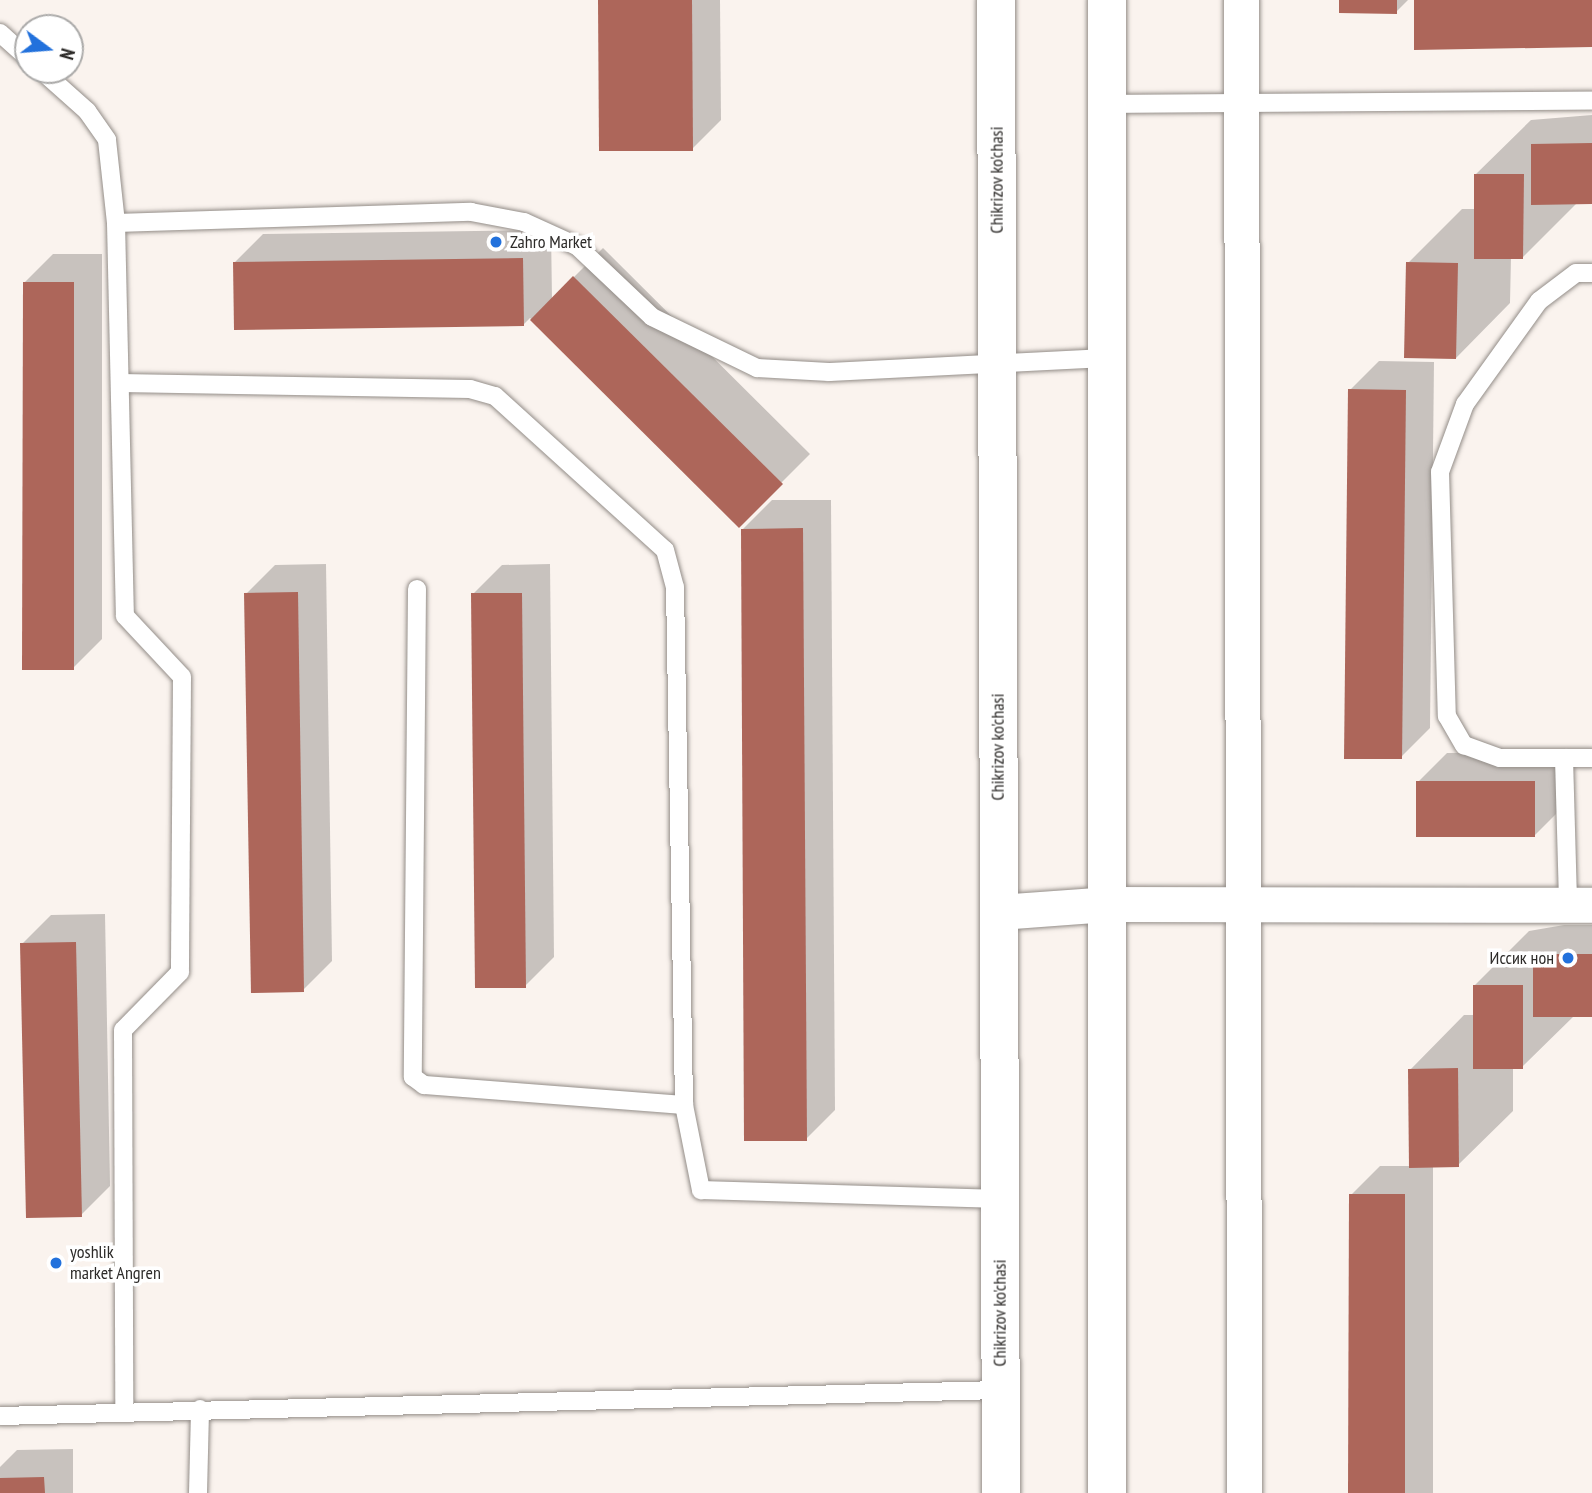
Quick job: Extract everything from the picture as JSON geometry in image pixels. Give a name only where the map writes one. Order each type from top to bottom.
[{"type":"main road","name":"Chikrizov ko'chasi","points":[[996,0],[1001,1493]]},
{"type":"main road","points":[[1107,0],[1107,1493]]},
{"type":"street","points":[[1241,0],[1244,1493]]},
{"type":"street","points":[[999,912],[1107,904],[1243,908],[1580,905]]},
{"type":"lane","points":[[0,33],[14,46]]},
{"type":"lane","points":[[57,84],[87,111],[107,140],[116,223],[125,616],[182,677],[180,972],[122,1030],[124,1410]]},
{"type":"lane","points":[[1107,104],[1242,100],[1592,100]]},
{"type":"lane","points":[[116,223],[471,212],[524,222],[577,246],[652,317],[757,368],[829,372],[997,359],[1107,358]]},
{"type":"lane","points":[[1592,273],[1576,274],[1539,301],[1465,404],[1440,472],[1447,716],[1464,745],[1500,758],[1592,758]]},
{"type":"lane","points":[[120,383],[470,388],[495,396],[665,550],[675,587],[684,1105],[701,1190],[1000,1199]]},
{"type":"lane","points":[[417,589],[413,1077],[424,1085],[684,1105]]},
{"type":"lane","points":[[1564,758],[1580,905]]},
{"type":"lane","points":[[0,1416],[124,1410],[1000,1390]]},
{"type":"lane","points":[[198,1493],[201,1409]]},
{"type":"building","points":[[598,0],[692,0],[693,151],[599,151]]},
{"type":"building","points":[[1339,0],[1397,0],[1397,14],[1339,13]]},
{"type":"building","points":[[1414,0],[1592,0],[1592,47],[1414,50]]},
{"type":"building","points":[[1592,143],[1592,204],[1531,205],[1531,144]]},
{"type":"building","points":[[1474,174],[1524,174],[1523,259],[1474,259]]},
{"type":"building","points":[[523,258],[524,326],[234,330],[233,262]]},
{"type":"building","points":[[1406,262],[1458,263],[1456,359],[1404,358]]},
{"type":"building","points":[[573,276],[783,484],[739,528],[530,320]]},
{"type":"building","points":[[23,282],[74,282],[74,670],[22,670]]},
{"type":"building","points":[[1348,389],[1406,390],[1402,759],[1344,759]]},
{"type":"building","points":[[803,528],[807,1141],[744,1141],[741,529]]},
{"type":"building","points":[[298,592],[304,992],[251,993],[244,593]]},
{"type":"building","points":[[471,593],[522,593],[526,988],[475,988]]},
{"type":"building","points":[[1416,781],[1535,781],[1535,837],[1416,837]]},
{"type":"building","points":[[76,942],[82,1217],[26,1218],[20,943]]},
{"type":"building","points":[[1533,954],[1592,954],[1592,1017],[1533,1017]]},
{"type":"building","points":[[1473,985],[1523,985],[1523,1069],[1473,1069]]},
{"type":"building","points":[[1458,1068],[1459,1167],[1409,1168],[1408,1069]]},
{"type":"building","points":[[1349,1194],[1405,1194],[1405,1493],[1348,1493]]},
{"type":"building","points":[[44,1477],[45,1493],[0,1493],[0,1478]]},
{"type":"place","name":"Zahro Market","points":[[496,242]]},
{"type":"place","name":"Иссик нон","points":[[1568,958]]},
{"type":"place","name":"yoshlik market Angren","points":[[56,1263]]}]
